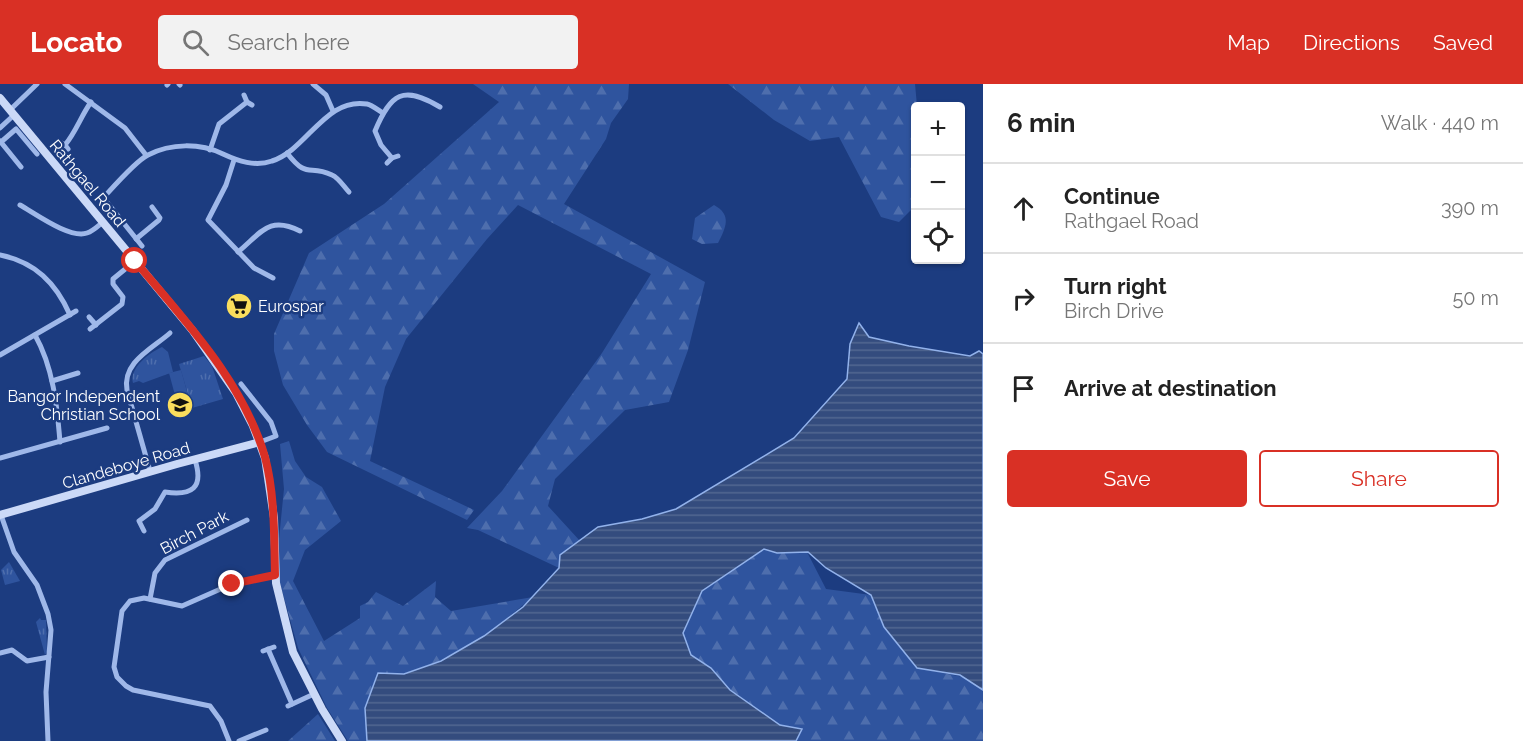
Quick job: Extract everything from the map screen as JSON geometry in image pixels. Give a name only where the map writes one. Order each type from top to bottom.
[{"type":"street","points":[[0,128],[37,84]]},
{"type":"street","points":[[65,84],[125,128],[146,155]]},
{"type":"street","points":[[313,84],[326,95],[333,111]]},
{"type":"street","points":[[210,150],[219,124],[249,103],[244,95]]},
{"type":"street","points":[[392,159],[381,145],[375,131],[383,113],[394,99],[404,95],[416,95],[440,107]]},
{"type":"street","name":"Rathgael Road","points":[[0,98],[135,261],[215,361],[236,393],[260,442],[270,482],[274,518],[275,575],[293,652],[314,694],[342,741]]},
{"type":"street","points":[[58,141],[67,147],[82,115],[91,102]]},
{"type":"street","points":[[142,246],[106,201],[105,196],[146,155],[182,145],[210,150],[234,160],[257,164],[272,161],[287,153],[333,111],[352,105],[368,104],[383,113]]},
{"type":"street","points":[[21,167],[0,142],[16,129],[37,154]]},
{"type":"street","points":[[287,153],[303,170],[335,176],[347,190],[338,193]]},
{"type":"street","points":[[234,160],[226,185],[208,220],[254,268],[273,278]]},
{"type":"street","points":[[20,205],[62,229],[76,234],[90,232],[103,222]]},
{"type":"street","points":[[136,239],[163,217],[152,207]]},
{"type":"street","points":[[291,226],[294,219]]},
{"type":"street","points":[[238,252],[267,226],[280,223],[300,231]]},
{"type":"street","points":[[0,255],[18,261],[48,279],[56,288],[70,315]]},
{"type":"street","points":[[90,329],[123,302],[123,297],[113,284],[113,279],[135,261]]},
{"type":"street","points":[[267,274],[272,266]]},
{"type":"street","points":[[0,355],[76,311]]},
{"type":"street","points":[[89,317],[96,325]]},
{"type":"street","points":[[150,471],[127,390],[127,378],[136,360],[170,333]]},
{"type":"street","points":[[35,334],[52,381],[57,403],[60,442]]},
{"type":"street","points":[[163,339],[169,346]]},
{"type":"street","points":[[52,381],[78,373]]},
{"type":"street","points":[[241,384],[271,422],[276,436],[260,442]]},
{"type":"street","points":[[0,458],[107,428]]},
{"type":"street","name":"Clandeboye Road","points":[[0,515],[150,471],[260,442]]},
{"type":"street","points":[[144,531],[139,521],[155,509],[165,492],[180,494],[188,492],[195,486],[199,475],[195,459]]},
{"type":"street","points":[[199,475],[206,476]]},
{"type":"street","points":[[0,515],[14,552],[37,585],[45,604],[51,630],[46,692],[48,741]]},
{"type":"street","name":"Birch Park","points":[[238,516],[240,523]]},
{"type":"street","name":"Birch Park","points":[[150,599],[155,573],[165,560],[247,520]]},
{"type":"street","points":[[0,542],[9,540]]},
{"type":"street","points":[[229,741],[221,721],[210,706],[133,690],[117,676],[114,662],[122,611],[134,599],[150,599],[182,606],[232,584],[275,575]]},
{"type":"street","points":[[268,649],[290,705],[314,694]]},
{"type":"street","points":[[0,652],[12,650],[27,661],[49,657]]},
{"type":"street","points":[[239,741],[266,730]]},
{"type":"green space","points":[[473,84],[629,84],[628,99],[611,123],[606,139],[564,204],[705,282],[688,350],[669,402],[625,410],[555,479],[548,506],[580,541],[560,555],[559,568],[478,530],[467,528],[502,491],[602,353],[651,274],[518,205],[487,239],[406,339],[385,387],[370,461],[474,510],[467,520],[327,452],[307,425],[283,385],[274,351],[274,334],[309,253],[384,204],[499,102]]},
{"type":"green space","points":[[728,84],[915,84],[917,102],[911,102],[911,210],[899,222],[881,217],[839,137],[810,141],[774,120]]},
{"type":"green space","points":[[714,205],[725,217],[725,227],[718,243],[702,244],[692,239],[695,218]]},
{"type":"green space","points":[[162,347],[168,352],[173,372],[143,383],[139,381],[133,383],[137,367],[151,353]]},
{"type":"green space","points":[[204,356],[212,366],[223,399],[192,408],[179,364]]},
{"type":"green space","points":[[181,370],[188,395],[176,399],[169,373]]},
{"type":"green space","points":[[289,441],[295,461],[306,477],[322,487],[341,521],[305,550],[293,581],[324,641],[360,618],[360,606],[368,602],[376,592],[403,606],[436,581],[435,597],[451,611],[533,597],[485,636],[437,662],[403,674],[378,673],[366,706],[367,741],[348,741],[327,708],[298,648],[276,569],[284,489],[280,444]]},
{"type":"green space","points":[[764,549],[777,553],[807,552],[826,589],[871,595],[884,628],[917,668],[963,677],[983,690],[983,741],[796,741],[801,729],[780,725],[729,690],[711,668],[691,655],[683,633],[702,591]]},
{"type":"green space","points":[[9,562],[20,581],[5,585],[1,570]]},
{"type":"green space","points":[[40,618],[46,620],[47,652],[45,655],[36,622]]},
{"type":"green space","points":[[318,714],[335,741],[288,741]]},
{"type":"shaded area","points":[[859,323],[869,337],[970,356],[979,351],[983,354],[983,690],[960,675],[917,668],[884,627],[871,595],[826,568],[808,552],[777,553],[764,549],[702,591],[683,633],[691,655],[711,668],[730,690],[780,725],[802,729],[796,741],[367,741],[365,708],[378,673],[404,674],[441,661],[484,636],[523,607],[559,568],[560,555],[598,527],[642,519],[676,509],[794,438],[847,379],[850,344]]},
{"type":"place","name":"Eurospar","points":[[239,306]]},
{"type":"place","name":"Bangor Independent Christian School","points":[[180,405]]},
{"type":"route","points":[[135,261],[209,351],[236,393],[253,426],[265,458],[274,518],[275,575],[232,584]]}]
